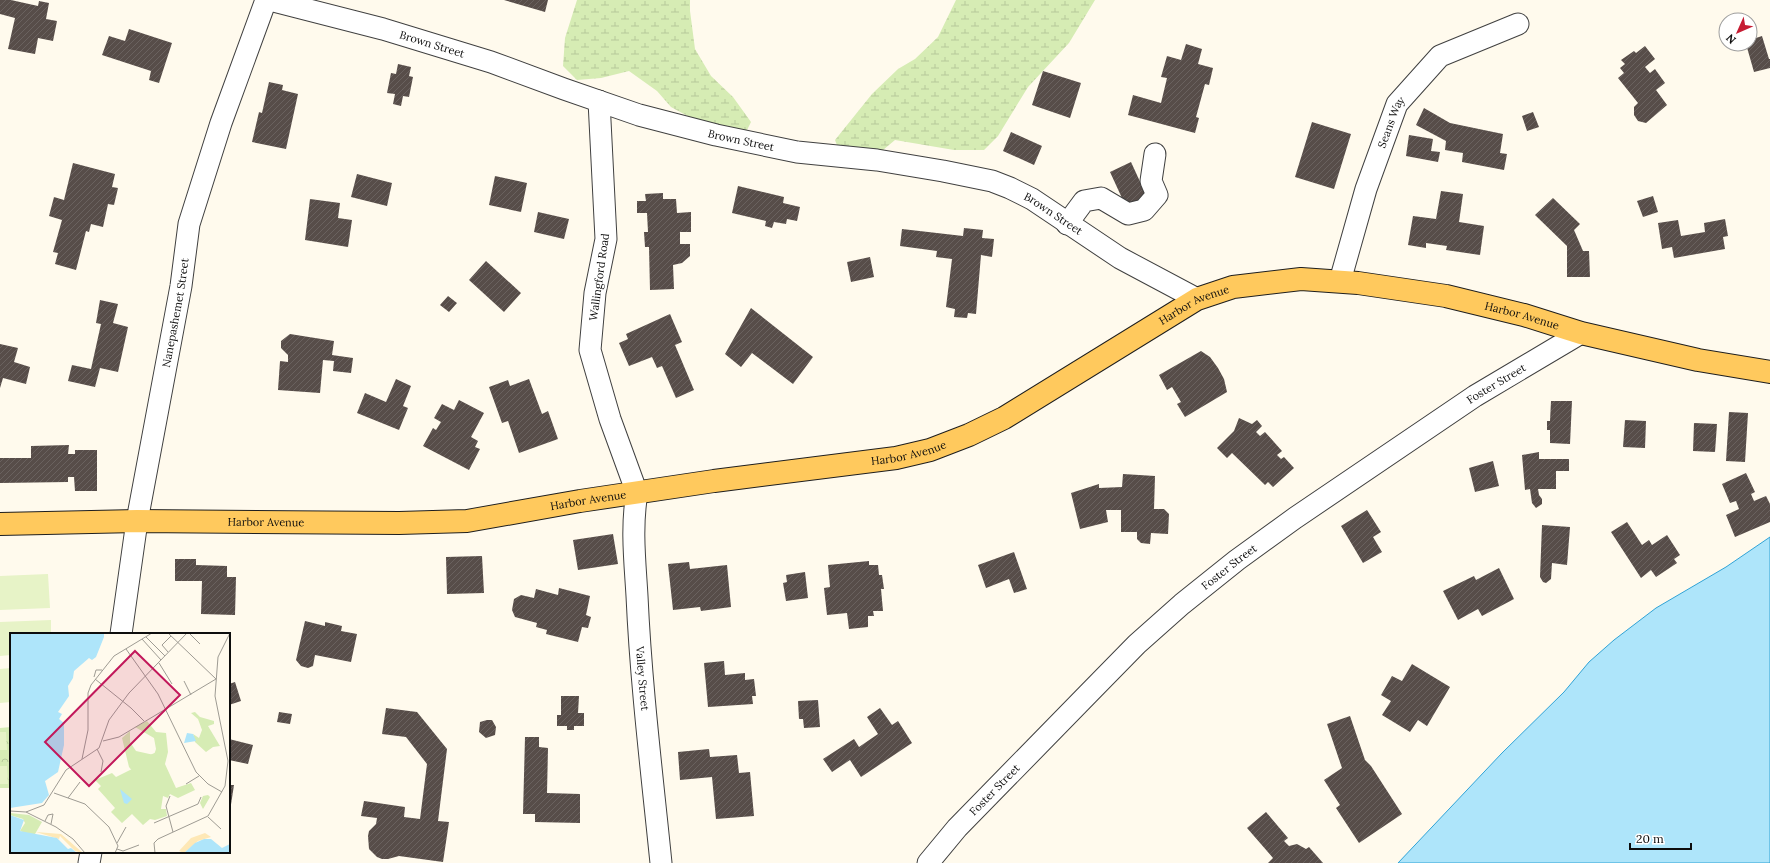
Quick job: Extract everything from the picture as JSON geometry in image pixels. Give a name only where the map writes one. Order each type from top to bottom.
[{"type":"main road","name":"Harbor Avenue","points":[[0,524],[137,521],[398,523],[467,521],[714,481],[896,458],[930,450],[969,435],[1004,418],[1197,299],[1232,287],[1300,279],[1358,283],[1446,296],[1524,315],[1581,333],[1698,360],[1770,372]]},
{"type":"street","name":"Nanepashemet Street","points":[[121,633],[137,521],[180,286],[189,224],[221,123],[266,0]]},
{"type":"street","name":"Brown Street","points":[[270,0],[383,29],[491,62],[639,114],[716,135],[790,150],[877,160],[992,181],[1032,199],[1067,224],[1120,258],[1197,299]]},
{"type":"street","name":"Seans Way","points":[[1340,281],[1366,189],[1397,104],[1440,56],[1518,24]]},
{"type":"street","name":"Wallingford Road","points":[[599,101],[606,239],[595,293],[590,350],[610,419],[637,493]]},
{"type":"street","points":[[1067,224],[1084,201],[1101,198],[1128,214],[1144,210],[1157,195],[1151,181],[1155,154]]},
{"type":"street","name":"Foster Street","points":[[928,863],[957,828],[1137,644],[1182,604],[1237,560],[1295,518],[1516,370],[1581,333]]},
{"type":"street","name":"Valley Street","points":[[637,493],[634,540],[638,620],[662,863]]},
{"type":"street","points":[[89,863],[91,853]]},
{"type":"green space","points":[[577,0],[690,0],[695,49],[711,76],[733,97],[751,122],[745,134],[706,126],[671,107],[657,91],[629,71],[601,78],[577,80],[563,66],[565,38]]},
{"type":"green space","points":[[956,0],[1095,0],[1069,43],[1028,87],[998,136],[984,150],[954,150],[895,140],[877,155],[838,148],[835,140],[872,94],[898,69],[915,59],[938,37]]},
{"type":"green space","points":[[48,574],[50,608],[0,610],[0,576]]},
{"type":"green space","points":[[51,620],[51,633],[10,633],[10,655],[0,656],[0,622]]},
{"type":"green space","points":[[10,668],[10,702],[0,703],[0,669]]},
{"type":"green space","points":[[10,727],[10,788],[0,788],[0,728]]},
{"type":"green space","points":[[0,732],[6,732],[7,750],[0,750]]},
{"type":"green space","points":[[0,766],[7,766],[8,784],[0,784]]},
{"type":"water","points":[[1770,537],[1770,863],[1398,863],[1502,753],[1564,692],[1589,662],[1614,640],[1656,608],[1726,567]]},
{"type":"building","points":[[0,0],[11,0],[38,6],[39,1],[49,3],[46,19],[57,21],[53,41],[38,38],[35,54],[8,49],[15,18],[0,14]]},
{"type":"building","points":[[504,0],[548,0],[545,12]]},
{"type":"building","points":[[129,29],[172,43],[159,83],[149,80],[151,71],[102,55],[109,36],[125,41]]},
{"type":"building","points":[[1762,36],[1770,59],[1770,68],[1754,72],[1748,52],[1758,52],[1758,37]]},
{"type":"building","points":[[1186,44],[1202,49],[1198,64],[1213,68],[1209,85],[1205,84],[1196,117],[1199,118],[1195,133],[1128,115],[1133,95],[1161,103],[1167,78],[1161,77],[1167,56],[1181,60]]},
{"type":"building","points":[[1645,46],[1655,59],[1645,67],[1650,73],[1655,69],[1665,83],[1656,90],[1667,105],[1646,123],[1638,121],[1634,115],[1634,107],[1638,103],[1618,78],[1624,73],[1620,68],[1625,64],[1621,60],[1634,51],[1636,53]]},
{"type":"building","points":[[398,64],[411,67],[409,76],[413,77],[409,97],[403,96],[401,106],[393,104],[395,94],[387,93],[391,73],[396,74]]},
{"type":"building","points":[[1043,71],[1081,83],[1070,118],[1032,105]]},
{"type":"building","points":[[269,82],[283,85],[282,90],[298,94],[286,149],[252,142],[259,112],[262,113]]},
{"type":"building","points":[[1424,108],[1450,123],[1503,134],[1500,153],[1507,154],[1504,170],[1462,162],[1463,153],[1445,150],[1446,141],[1416,125]]},
{"type":"building","points":[[1533,112],[1539,127],[1527,131],[1522,116]]},
{"type":"building","points":[[1312,122],[1351,134],[1334,189],[1295,177]]},
{"type":"building","points":[[1011,132],[1042,146],[1034,165],[1003,151]]},
{"type":"building","points":[[1409,135],[1433,139],[1431,151],[1440,152],[1438,162],[1406,156]]},
{"type":"building","points":[[1131,162],[1148,199],[1127,209],[1110,172]]},
{"type":"building","points":[[73,163],[115,174],[112,187],[118,188],[114,205],[108,204],[103,227],[91,224],[89,232],[86,231],[76,270],[55,264],[58,253],[53,252],[62,220],[49,216],[54,197],[64,200]]},
{"type":"building","points":[[357,174],[392,183],[387,206],[351,197]]},
{"type":"building","points":[[495,176],[527,183],[521,212],[489,205]]},
{"type":"building","points":[[738,186],[784,197],[783,203],[800,207],[797,221],[787,219],[786,224],[774,222],[772,228],[765,226],[766,221],[732,213]]},
{"type":"building","points":[[1441,191],[1463,194],[1459,222],[1484,226],[1480,255],[1446,250],[1447,246],[1426,243],[1426,248],[1408,245],[1413,216],[1436,219]]},
{"type":"building","points":[[663,193],[663,199],[676,199],[677,213],[691,212],[691,232],[680,232],[680,244],[690,244],[690,256],[682,263],[673,265],[674,289],[650,290],[649,247],[645,247],[644,232],[648,232],[647,213],[637,213],[637,201],[646,201],[645,194]]},
{"type":"building","points":[[1653,196],[1658,212],[1643,217],[1637,201]]},
{"type":"building","points":[[1553,198],[1580,224],[1574,230],[1583,251],[1589,251],[1590,277],[1567,277],[1567,246],[1535,215]]},
{"type":"building","points":[[310,199],[340,203],[338,218],[352,220],[348,247],[305,240]]},
{"type":"building","points":[[538,212],[569,219],[564,239],[534,232]]},
{"type":"building","points":[[1725,219],[1728,236],[1723,237],[1725,249],[1674,258],[1672,247],[1662,249],[1658,223],[1678,220],[1681,236],[1705,232],[1704,223]]},
{"type":"building","points":[[964,228],[983,230],[982,238],[994,239],[992,257],[981,255],[976,314],[968,313],[967,318],[954,317],[955,309],[946,307],[952,259],[936,257],[937,251],[900,246],[902,229],[963,236]]},
{"type":"building","points":[[870,257],[874,277],[851,282],[847,262]]},
{"type":"building","points":[[486,261],[521,293],[504,312],[469,280]]},
{"type":"building","points":[[448,296],[457,303],[449,312],[440,305]]},
{"type":"building","points":[[100,300],[118,304],[113,323],[128,327],[118,372],[100,368],[95,387],[68,381],[72,365],[91,369],[101,324],[96,323]]},
{"type":"building","points":[[751,308],[813,357],[793,384],[752,353],[741,367],[725,354]]},
{"type":"building","points":[[670,314],[682,342],[675,345],[694,390],[676,398],[662,366],[657,368],[652,357],[629,366],[619,343],[628,339],[626,334]]},
{"type":"building","points":[[290,334],[334,341],[332,355],[353,358],[351,373],[333,371],[334,361],[323,360],[320,393],[278,390],[280,361],[288,362],[288,355],[281,348],[281,341]]},
{"type":"building","points":[[0,344],[18,348],[14,362],[30,367],[26,384],[3,378],[0,388]]},
{"type":"building","points":[[1201,351],[1210,357],[1218,368],[1224,379],[1227,392],[1185,417],[1177,404],[1181,402],[1172,387],[1167,390],[1159,375]]},
{"type":"building","points":[[396,379],[411,386],[403,406],[408,408],[399,430],[357,413],[365,393],[386,402]]},
{"type":"building","points":[[529,379],[542,414],[548,411],[558,439],[519,453],[508,421],[502,423],[489,387],[508,380],[510,386]]},
{"type":"building","points":[[459,400],[484,413],[471,437],[478,441],[475,447],[480,449],[469,470],[423,446],[433,428],[436,430],[441,422],[434,418],[442,404],[454,410]]},
{"type":"building","points":[[1551,401],[1572,401],[1570,444],[1550,443],[1550,430],[1547,430],[1547,421],[1550,421]]},
{"type":"building","points":[[1729,412],[1748,413],[1745,462],[1726,461]]},
{"type":"building","points":[[1239,418],[1252,424],[1257,420],[1262,426],[1256,432],[1260,436],[1265,432],[1282,451],[1277,455],[1281,459],[1284,457],[1294,468],[1273,487],[1268,482],[1265,485],[1232,453],[1227,458],[1217,448],[1234,431]]},
{"type":"building","points":[[1625,420],[1646,421],[1645,448],[1623,447]]},
{"type":"building","points":[[1694,423],[1717,424],[1715,452],[1693,451]]},
{"type":"building","points":[[69,445],[68,454],[75,454],[75,450],[97,450],[97,491],[75,491],[74,477],[68,477],[68,482],[0,483],[0,458],[31,458],[31,446]]},
{"type":"building","points":[[1539,452],[1539,459],[1569,459],[1569,471],[1556,471],[1556,489],[1538,489],[1539,495],[1542,499],[1542,504],[1536,508],[1532,503],[1530,489],[1525,490],[1522,455]]},
{"type":"building","points":[[1493,461],[1499,486],[1475,492],[1469,468]]},
{"type":"building","points":[[1746,473],[1755,492],[1751,494],[1754,501],[1766,496],[1770,504],[1770,522],[1735,537],[1726,515],[1739,509],[1736,501],[1730,503],[1722,484]]},
{"type":"building","points":[[1123,474],[1155,476],[1154,509],[1164,509],[1169,514],[1168,534],[1151,533],[1150,544],[1141,543],[1137,539],[1137,532],[1121,532],[1121,510],[1106,510],[1108,522],[1080,529],[1071,493],[1099,484],[1099,488],[1122,487]]},
{"type":"building","points":[[1367,510],[1381,532],[1373,537],[1382,552],[1363,563],[1341,526]]},
{"type":"building","points":[[1627,522],[1642,545],[1649,540],[1652,545],[1667,535],[1680,555],[1674,559],[1677,563],[1656,577],[1651,570],[1641,578],[1611,532]]},
{"type":"building","points":[[1542,525],[1570,527],[1567,565],[1552,563],[1551,579],[1546,583],[1543,582],[1540,577]]},
{"type":"building","points":[[613,534],[618,564],[578,570],[573,540]]},
{"type":"building","points":[[1014,552],[1027,589],[1014,593],[1009,579],[986,588],[978,565]]},
{"type":"building","points":[[482,556],[484,593],[447,594],[446,557]]},
{"type":"building","points":[[175,559],[196,559],[196,565],[227,566],[227,577],[236,577],[235,615],[201,614],[202,581],[175,581]]},
{"type":"building","points":[[869,561],[869,565],[878,565],[879,575],[882,575],[884,589],[881,589],[883,611],[873,611],[874,616],[868,616],[868,627],[849,629],[847,613],[827,615],[824,588],[830,587],[828,565]]},
{"type":"building","points":[[689,562],[690,569],[727,565],[731,607],[701,611],[700,607],[673,610],[668,564]]},
{"type":"building","points":[[1499,568],[1514,599],[1482,616],[1478,609],[1458,620],[1443,591],[1474,576],[1476,580]]},
{"type":"building","points":[[805,572],[808,598],[786,601],[783,583],[787,582],[786,575]]},
{"type":"building","points":[[559,588],[590,596],[586,615],[591,617],[588,628],[582,627],[578,642],[546,634],[547,630],[536,627],[537,623],[515,617],[512,610],[514,599],[521,595],[534,598],[536,589],[558,595]]},
{"type":"building","points":[[305,621],[325,626],[325,622],[342,626],[341,631],[357,634],[351,662],[315,655],[313,666],[308,668],[301,666],[296,660]]},
{"type":"building","points":[[724,661],[725,675],[745,673],[745,680],[754,679],[756,696],[752,696],[753,704],[708,707],[704,663]]},
{"type":"building","points":[[1412,664],[1450,687],[1427,726],[1418,720],[1410,732],[1382,715],[1391,701],[1381,695],[1392,676],[1402,681]]},
{"type":"building","points":[[235,682],[241,701],[230,705],[230,684]]},
{"type":"building","points":[[561,696],[579,696],[578,713],[584,713],[584,726],[574,726],[574,730],[567,730],[567,726],[557,726],[557,715],[561,715]]},
{"type":"building","points":[[818,700],[820,727],[804,728],[803,719],[799,719],[798,701]]},
{"type":"building","points":[[386,708],[417,712],[447,749],[438,821],[449,822],[443,862],[399,856],[382,859],[377,857],[369,849],[369,831],[376,824],[377,818],[361,816],[364,801],[405,807],[404,817],[420,819],[427,764],[406,737],[382,734]]},
{"type":"building","points":[[880,708],[892,725],[898,721],[912,743],[861,777],[850,760],[832,772],[823,759],[854,739],[859,747],[878,734],[867,717]]},
{"type":"building","points":[[279,712],[292,714],[290,724],[277,722]]},
{"type":"building","points":[[1350,716],[1365,760],[1371,766],[1402,814],[1359,843],[1336,808],[1340,805],[1324,780],[1342,768],[1327,724]]},
{"type":"building","points":[[492,720],[496,727],[495,735],[486,738],[479,732],[480,722]]},
{"type":"building","points":[[525,737],[539,737],[539,747],[548,748],[547,793],[580,794],[580,823],[535,822],[535,814],[523,814]]},
{"type":"building","points":[[230,739],[253,745],[248,764],[230,760]]},
{"type":"building","points":[[709,749],[710,757],[737,755],[739,773],[750,772],[754,816],[716,819],[712,777],[680,780],[678,752]]},
{"type":"building","points":[[230,785],[234,785],[230,811]]},
{"type":"building","points":[[1266,812],[1288,838],[1284,841],[1289,846],[1297,844],[1306,849],[1309,847],[1323,863],[1268,863],[1273,858],[1247,828]]}]
